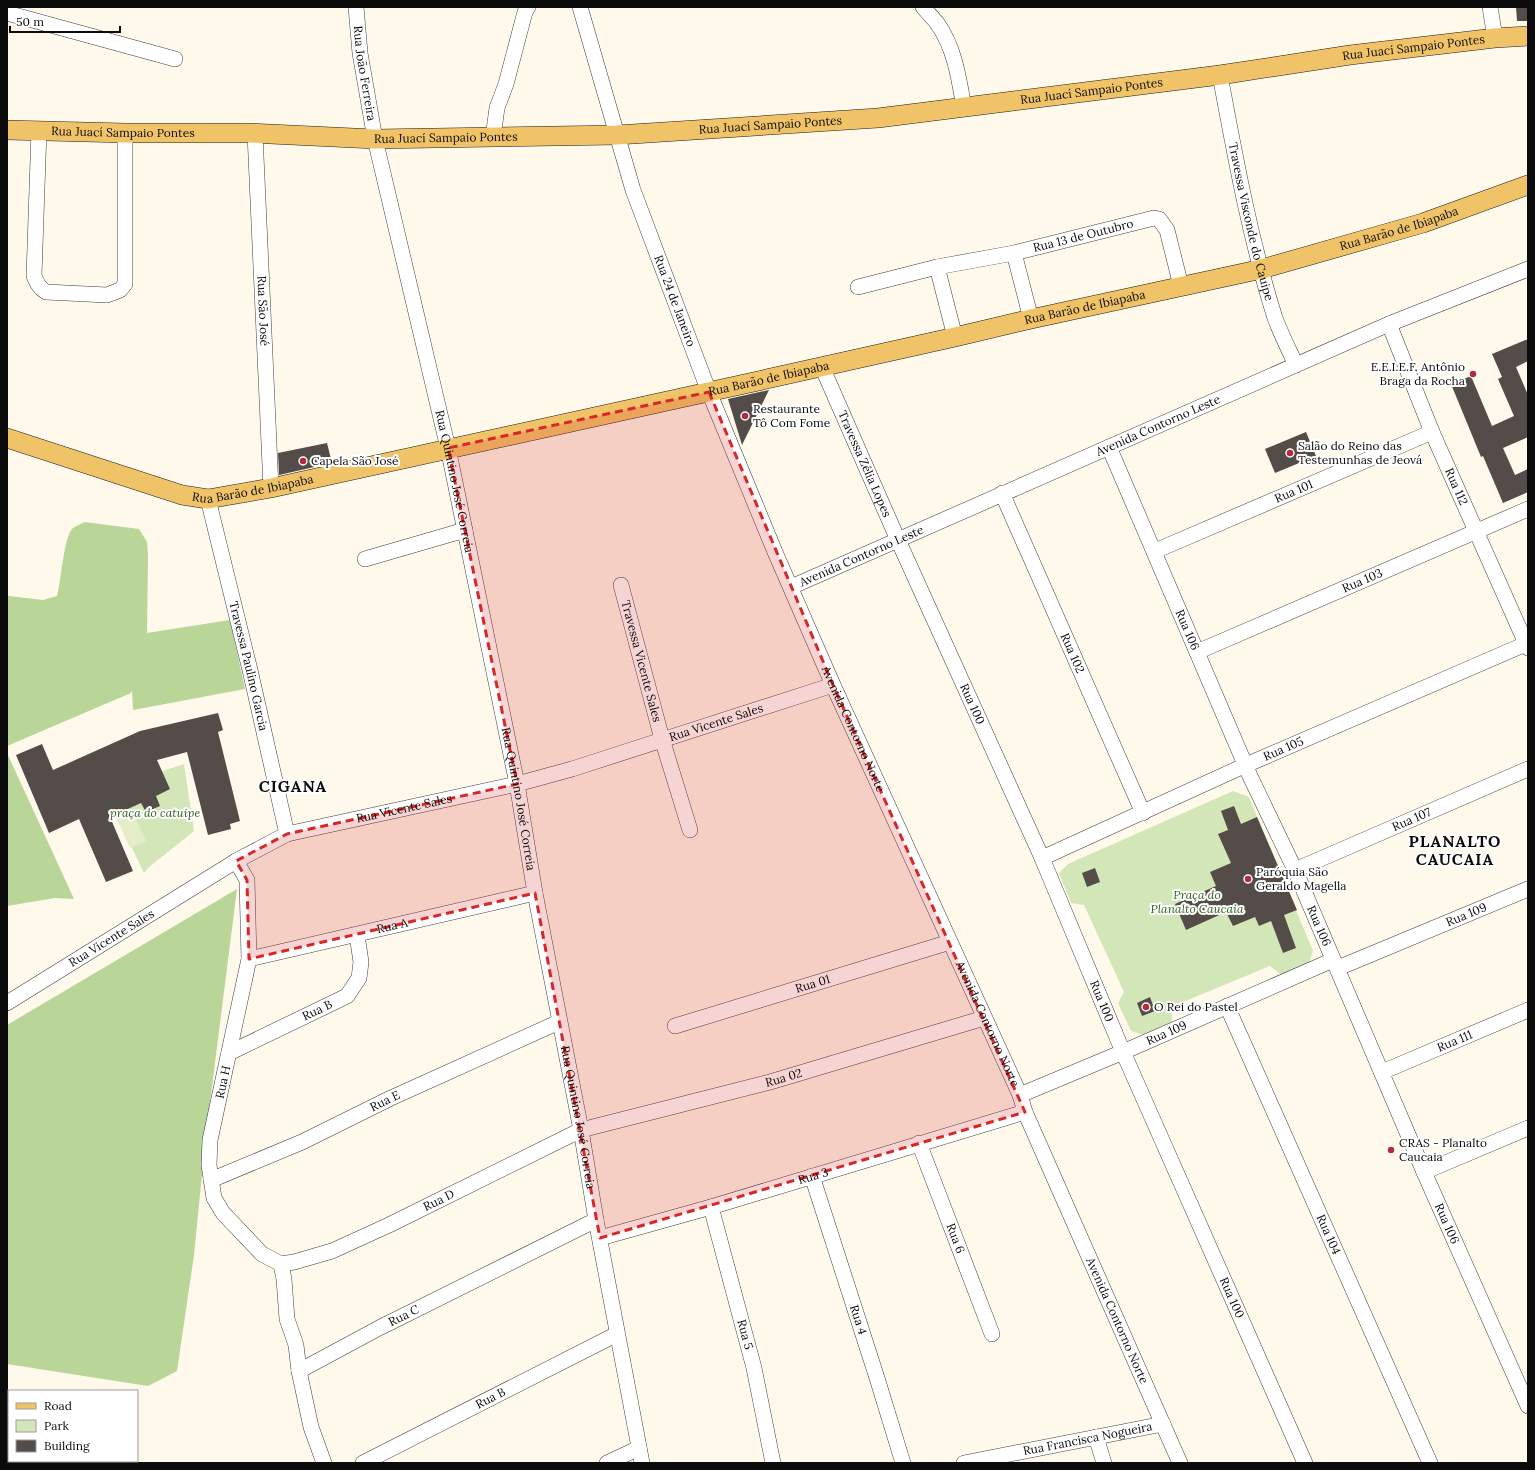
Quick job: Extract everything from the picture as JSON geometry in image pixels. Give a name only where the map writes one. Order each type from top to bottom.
[{"type":"main road","name":"Rua Juací Sampaio Pontes","points":[[7,130],[255,134],[375,139],[617,135],[878,118],[1220,75],[1350,55],[1495,38],[1528,36]]},
{"type":"main road","name":"Rua Barão de Ibiapaba","points":[[7,438],[182,495],[208,499],[271,488],[1262,269],[1423,223],[1528,185]]},
{"type":"street","name":"Rua João Ferreira","points":[[356,7],[360,53],[375,139]]},
{"type":"street","points":[[493,137],[497,108],[506,84],[525,12],[528,7]]},
{"type":"street","name":"Rua 24 de Janeiro","points":[[580,7],[633,190],[708,392],[791,587]]},
{"type":"street","points":[[923,7],[937,23],[951,49],[957,69],[964,108]]},
{"type":"street","points":[[1490,7],[1495,38]]},
{"type":"street","points":[[7,13],[175,59]]},
{"type":"street","name":"Travessa Visconde do Cauipe","points":[[1220,75],[1239,181],[1262,269],[1276,319],[1296,365]]},
{"type":"street","points":[[39,130],[34,276],[37,284],[46,292],[107,295],[120,290],[125,284],[125,133]]},
{"type":"street","name":"Rua São José","points":[[255,134],[271,488]]},
{"type":"street","name":"Rua Quintino José Correia","points":[[375,139],[448,448],[465,530],[516,784],[535,893],[581,1130],[596,1220],[642,1463]]},
{"type":"street","name":"Rua 13 de Outubro","points":[[858,287],[937,267],[1014,253],[1154,218],[1159,219],[1167,230],[1181,286]]},
{"type":"street","points":[[1014,253],[1031,319]]},
{"type":"street","points":[[937,267],[955,337]]},
{"type":"street","name":"Avenida Contorno Leste","points":[[791,587],[838,565],[1389,324],[1528,269]]},
{"type":"street","name":"Rua 112","points":[[1389,324],[1432,432],[1527,645]]},
{"type":"street","name":"Travessa Zélia Lopes","points":[[822,367],[898,540]]},
{"type":"street","name":"Rua 101","points":[[1155,551],[1432,432]]},
{"type":"street","name":"Rua 106","points":[[1109,447],[1246,765],[1295,870],[1424,1172],[1528,1406]]},
{"type":"street","name":"Rua 102","points":[[1002,494],[1142,813]]},
{"type":"street","name":"Travessa Paulino Garcia","points":[[208,499],[250,670],[287,834]]},
{"type":"street","name":"Rua 103","points":[[1197,652],[1528,509]]},
{"type":"street","points":[[365,559],[465,530]]},
{"type":"street","name":"Rua 100","points":[[898,540],[1042,858],[1123,1052],[1306,1463]]},
{"type":"street","name":"Travessa Vicente Sales","points":[[621,585],[662,739],[690,830]]},
{"type":"street","name":"Avenida Contorno Norte","points":[[791,587],[833,684],[1020,1095],[1025,1112],[1180,1463]]},
{"type":"street","name":"Rua 105","points":[[1042,858],[1246,765],[1527,645]]},
{"type":"street","name":"Rua Vicente Sales","points":[[7,1003],[236,861],[287,834],[516,784],[585,765],[833,684]]},
{"type":"street","name":"Rua 107","points":[[1295,870],[1528,769]]},
{"type":"street","name":"Rua H","points":[[236,861],[247,880],[249,959],[210,1140],[209,1165],[214,1198],[223,1212],[262,1254],[287,1263]]},
{"type":"street","name":"Rua 109","points":[[1020,1095],[1227,1006],[1528,889]]},
{"type":"street","name":"Rua A","points":[[249,959],[535,893]]},
{"type":"street","name":"Rua B","points":[[229,1053],[347,996],[354,988],[359,978],[361,962],[357,934]]},
{"type":"street","name":"Rua 01","points":[[675,1026],[950,942]]},
{"type":"street","name":"Rua 104","points":[[1227,1006],[1430,1463]]},
{"type":"street","name":"Rua 111","points":[[1382,1072],[1528,1010]]},
{"type":"street","name":"Rua 02","points":[[581,1130],[770,1082],[984,1018]]},
{"type":"street","name":"Rua E","points":[[211,1180],[296,1145],[392,1098],[559,1022]]},
{"type":"street","name":"Rua 3","points":[[600,1238],[711,1207],[1025,1112]]},
{"type":"street","points":[[1424,1172],[1528,1128]]},
{"type":"street","name":"Rua D","points":[[287,1263],[332,1251],[389,1225],[581,1130]]},
{"type":"street","name":"Rua 6","points":[[920,1143],[992,1334]]},
{"type":"street","name":"Rua 4","points":[[812,1176],[903,1463]]},
{"type":"street","name":"Rua 5","points":[[711,1207],[754,1368],[773,1463]]},
{"type":"street","name":"Rua C","points":[[299,1371],[380,1328],[596,1220]]},
{"type":"street","points":[[287,1263],[284,1279],[287,1319],[296,1345],[299,1371],[311,1427],[324,1463]]},
{"type":"street","name":"Rua B","points":[[363,1463],[617,1334]]},
{"type":"street","name":"Rua Francisca Nogueira","points":[[964,1463],[1163,1424]]},
{"type":"street","points":[[1096,1437],[1104,1463]]},
{"type":"street","points":[[607,1463],[639,1448]]},
{"type":"highlighted area","points":[[709,392],[833,685],[1025,1112],[600,1238],[535,893],[249,959],[247,880],[236,861],[287,834],[517,784],[448,448]]},
{"type":"green space","points":[[85,522],[139,529],[147,542],[147,633],[230,620],[245,689],[133,710],[132,690],[131,693],[7,746],[7,597],[43,600],[57,596],[65,549],[70,532],[73,528]]},
{"type":"green space","points":[[7,753],[74,899],[55,898],[7,906]]},
{"type":"green space","name":"praça do catuipe","points":[[184,764],[194,831],[148,868],[144,873],[104,790]]},
{"type":"green space","name":"Praça do Planalto Caucaia","points":[[1233,791],[1249,797],[1313,951],[1308,965],[1283,976],[1270,966],[1171,1007],[1172,1023],[1144,1035],[1131,1031],[1118,1003],[1124,992],[1084,905],[1071,903],[1059,873],[1068,864]]},
{"type":"green space","points":[[132,810],[146,841],[130,848],[116,817]]},
{"type":"green space","points":[[237,889],[206,1134],[194,1255],[177,1371],[148,1386],[7,1364],[7,1025]]},
{"type":"building","points":[[1516,7],[1528,7],[1528,21],[1517,21]]},
{"type":"building","points":[[1528,339],[1528,361],[1516,367],[1528,395],[1528,437],[1503,448],[1515,475],[1528,469],[1528,492],[1503,503],[1483,456],[1481,457],[1451,384],[1471,376],[1492,426],[1514,416],[1498,379],[1502,377],[1492,354]]},
{"type":"building","name":"Restaurante Tô Com Fome","points":[[769,390],[742,445],[728,399]]},
{"type":"building","name":"Salão do Reino das Testemunhas de Jeová","points":[[1306,432],[1316,456],[1275,473],[1265,449]]},
{"type":"building","name":"Capela São José","points":[[327,443],[332,463],[279,475],[278,453]]},
{"type":"building","points":[[218,713],[223,730],[218,732],[240,821],[230,824],[231,829],[208,835],[187,752],[157,760],[170,789],[156,796],[160,806],[146,812],[141,803],[110,817],[133,871],[106,882],[79,819],[49,833],[16,755],[42,744],[53,770],[140,731]]},
{"type":"building","name":"Paróquia São Geraldo Magella","points":[[1234,806],[1241,824],[1257,817],[1297,910],[1284,915],[1296,948],[1283,953],[1271,921],[1259,926],[1255,917],[1233,926],[1226,912],[1186,930],[1175,904],[1216,886],[1210,872],[1231,863],[1218,834],[1228,830],[1221,811]]},
{"type":"building","points":[[1095,868],[1100,882],[1087,887],[1082,873]]},
{"type":"building","name":"O Rei do Pastel","points":[[1150,997],[1155,1011],[1142,1016],[1137,1003]]},
{"type":"place","name":"E.E.I.E.F. Antônio Braga da Rocha","points":[[1473,374]]},
{"type":"place","name":"Restaurante Tô Com Fome","points":[[745,416]]},
{"type":"place","name":"Salão do Reino das Testemunhas de Jeová","points":[[1290,453]]},
{"type":"place","name":"Capela São José","points":[[303,461]]},
{"type":"place","name":"Paróquia São Geraldo Magella","points":[[1248,879]]},
{"type":"place","name":"O Rei do Pastel","points":[[1146,1007]]},
{"type":"place","name":"CRAS - Planalto Caucaia","points":[[1391,1150]]},
{"type":"district","name":"CIGANA","points":[[293,786]]},
{"type":"district","name":"PLANALTO CAUCAIA","points":[[1455,850]]}]
